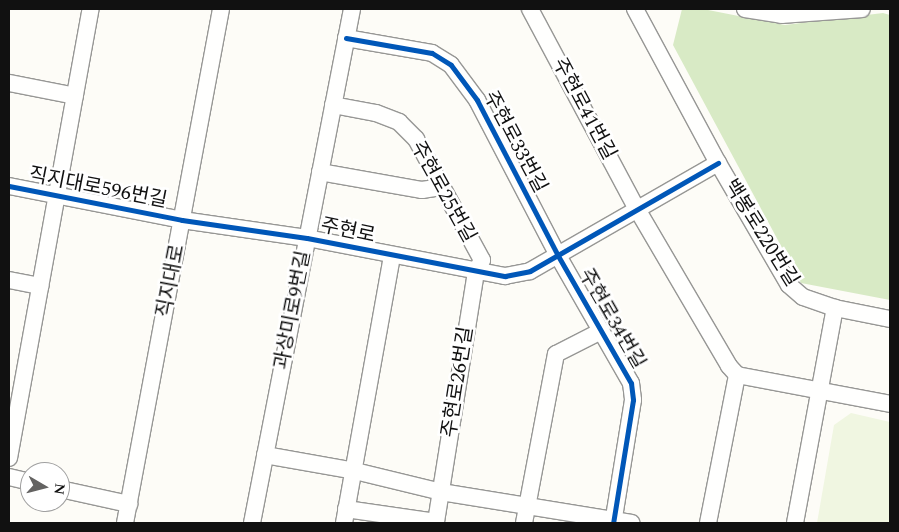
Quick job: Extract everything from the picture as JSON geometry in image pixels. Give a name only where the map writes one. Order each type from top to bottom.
[{"type":"street","points":[[9,458],[16,382],[40,286],[91,9]]},
{"type":"street","name":"직지대로","points":[[125,523],[221,9]]},
{"type":"street","name":"과상미로9번길","points":[[252,523],[352,9]]},
{"type":"street","name":"주현로41번길","points":[[530,9],[637,209],[729,366],[737,375]]},
{"type":"street","name":"백봉로220번길","points":[[635,9],[718,163],[789,285],[803,297],[835,308],[890,319]]},
{"type":"street","points":[[745,9],[782,15],[862,9]]},
{"type":"street","name":"주현로33번길","points":[[346,38],[432,53],[451,65],[477,100],[557,254]]},
{"type":"street","points":[[9,83],[75,96]]},
{"type":"street","name":"주현로25번길","points":[[333,105],[376,113],[399,122],[416,139],[482,260],[476,272]]},
{"type":"street","name":"주현로","points":[[182,220],[307,238],[392,256],[505,276],[530,271],[718,163]]},
{"type":"street","points":[[320,172],[422,190],[441,187]]},
{"type":"street","name":"직지대로596번길","points":[[9,186],[182,220]]},
{"type":"street","name":"주현로34번길","points":[[557,254],[631,383],[633,400],[613,521]]},
{"type":"street","points":[[392,256],[355,471],[345,516],[436,523]]},
{"type":"street","name":"주현로26번길","points":[[436,523],[476,272]]},
{"type":"street","points":[[9,280],[40,286]]},
{"type":"street","points":[[795,523],[835,308]]},
{"type":"street","points":[[524,523],[556,354],[602,331]]},
{"type":"street","points":[[708,523],[737,375],[890,404]]},
{"type":"street","points":[[265,455],[355,471],[440,492],[632,523]]},
{"type":"street","points":[[70,491],[129,504]]},
{"type":"green space","points":[[682,9],[703,9],[785,25],[883,13],[890,15],[890,300],[801,283],[673,45]]},
{"type":"green space","points":[[851,413],[890,422],[890,523],[817,523],[834,425]]},
{"type":"cycle path","points":[[346,38],[432,53],[451,65],[477,100],[557,254],[631,383],[633,400],[613,523]]},
{"type":"cycle path","points":[[9,186],[182,220],[307,238],[505,276],[530,271],[718,163]]}]
